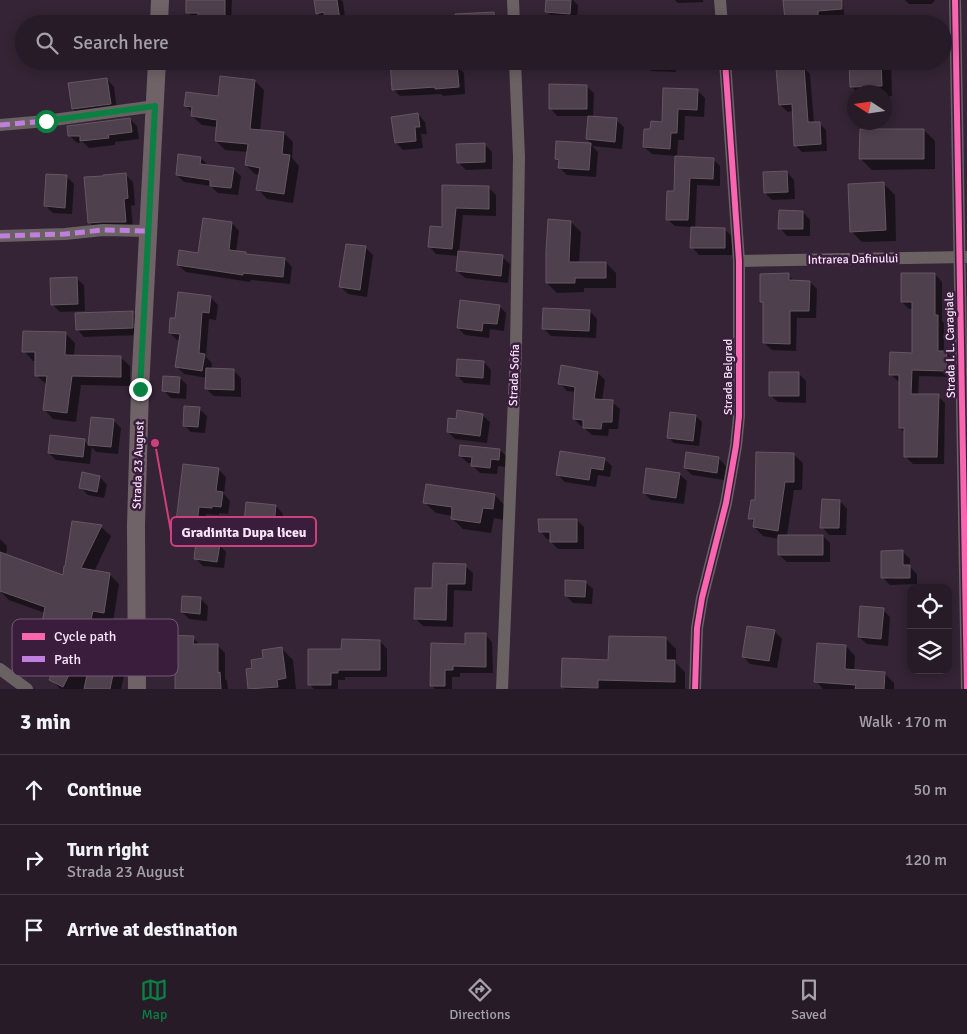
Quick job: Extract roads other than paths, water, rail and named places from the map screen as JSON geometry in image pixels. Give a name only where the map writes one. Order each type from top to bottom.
[{"type":"main road","points":[[159,15],[160,0]]},
{"type":"main road","name":"Strada 23 August","points":[[137,619],[136,525],[140,389],[157,70]]},
{"type":"main road","name":"Strada 23 August","points":[[137,676],[137,689]]},
{"type":"street","points":[[513,0],[514,15]]},
{"type":"street","points":[[720,0],[721,15]]},
{"type":"street","name":"Strada I. L. Caragiale","points":[[955,0],[963,257],[966,689]]},
{"type":"street","name":"Strada Sofia","points":[[502,689],[516,348],[519,157],[515,70]]},
{"type":"street","name":"Strada Belgrad","points":[[696,689],[697,628],[702,598],[726,503],[739,416],[739,261],[726,70]]},
{"type":"street","points":[[0,126],[155,106]]},
{"type":"street","points":[[0,236],[65,234],[103,230],[148,231]]},
{"type":"street","name":"Intrarea Dafinului","points":[[739,261],[963,257]]},
{"type":"street","points":[[0,668],[27,689]]},
{"type":"place","name":"Gradinita Dupa liceu","points":[[155,443]]}]
